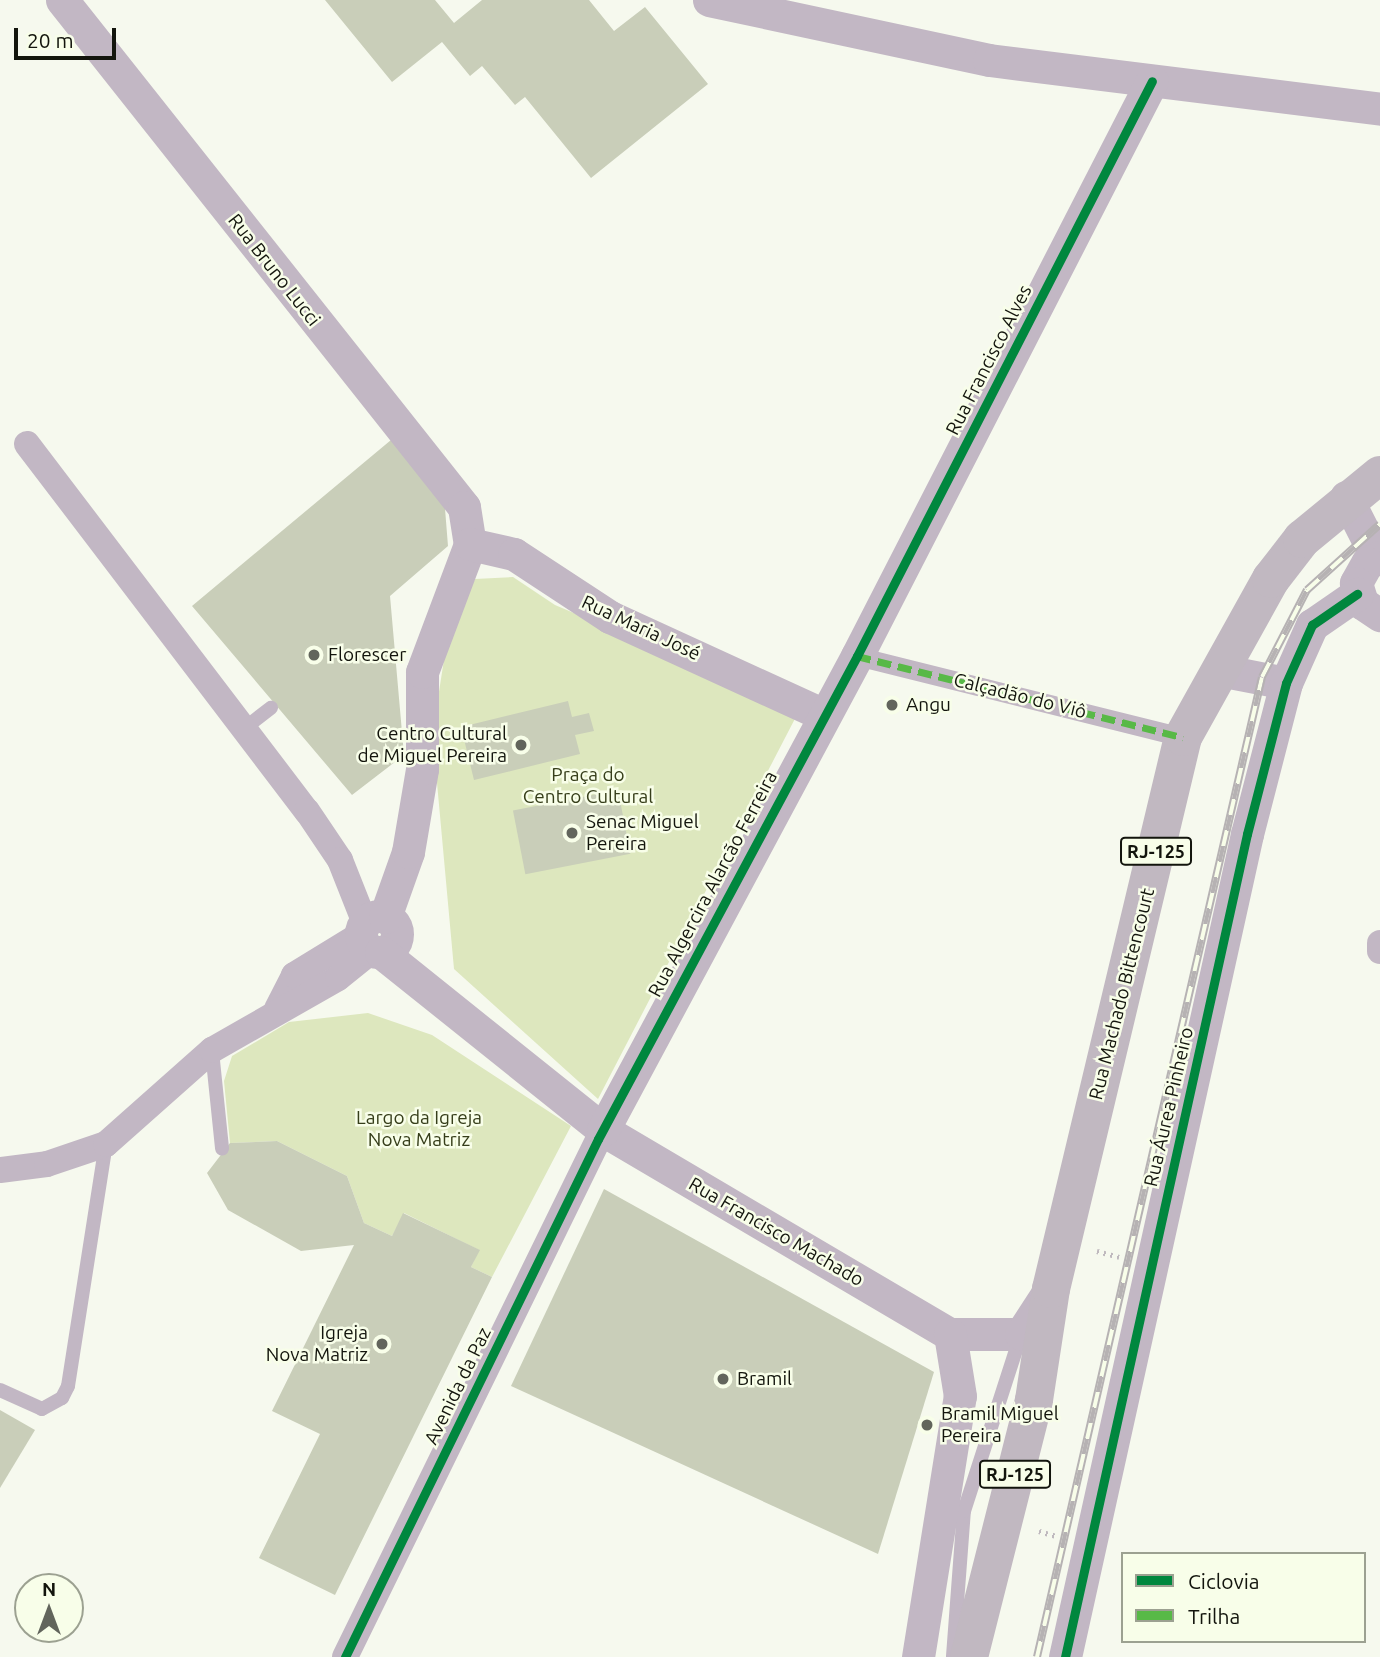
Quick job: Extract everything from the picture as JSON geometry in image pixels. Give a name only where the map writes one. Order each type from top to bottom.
[{"type":"main road","name":"Rua Machado Bittencourt","points":[[969,1657],[1034,1400],[1051,1289],[1183,737],[1271,579],[1346,498],[1380,475]]},
{"type":"street","name":"Rua Bruno Lucci","points":[[62,0],[464,507],[470,544]]},
{"type":"street","points":[[709,0],[989,60],[1370,105]]},
{"type":"street","name":"Rua Francisco Alves","points":[[857,656],[1152,81]]},
{"type":"street","points":[[27,444],[245,728],[340,860],[377,935]]},
{"type":"street","points":[[1346,498],[1378,558],[1360,572],[1368,604]]},
{"type":"street","name":"Rua Maria José","points":[[470,544],[514,554],[610,617],[822,714]]},
{"type":"street","points":[[0,1170],[47,1164],[106,1144],[212,1050],[277,1009],[295,975],[377,935],[408,852],[422,769],[422,671],[470,544]]},
{"type":"street","name":"Rua Áurea Pinheiro","points":[[1065,1657],[1150,1264],[1286,683],[1312,625],[1368,604]]},
{"type":"street","name":"Rua Algercira Alarcão Ferreira","points":[[606,1124],[822,714],[857,656]]},
{"type":"street","name":"Calçadão do Viô","points":[[857,656],[1183,737]]},
{"type":"street","points":[[1219,670],[1286,683]]},
{"type":"street","name":"Rua Francisco Machado","points":[[377,935],[606,1124],[950,1334]]},
{"type":"street","points":[[1380,943],[1380,951]]},
{"type":"street","name":"Avenida da Paz","points":[[345,1657],[606,1124]]},
{"type":"street","name":"Rua Machado Bittencourt","points":[[1021,1334],[1051,1289]]},
{"type":"street","points":[[918,1657],[960,1396],[950,1334],[1021,1334]]},
{"type":"lane","points":[[245,728],[271,708]]},
{"type":"lane","points":[[212,1050],[222,1149]]},
{"type":"lane","points":[[0,1390],[42,1409],[62,1398],[68,1386],[106,1144]]},
{"type":"lane","name":"Rua Machado Bittencourt","points":[[952,1657],[964,1511],[1021,1334]]},
{"type":"path","points":[[1062,1242],[1150,1264]]},
{"type":"path","points":[[1004,1522],[1088,1542]]},
{"type":"green space","name":"Praça do Centro Cultural","points":[[513,577],[555,605],[800,709],[598,1099],[454,969],[436,772],[438,698],[448,634],[475,579]]},
{"type":"green space","name":"Largo da Igreja Nova Matriz","points":[[368,1013],[432,1035],[571,1126],[492,1277],[471,1267],[479,1250],[404,1213],[392,1236],[364,1223],[347,1176],[277,1141],[230,1143],[224,1081],[232,1056],[289,1022]]},
{"type":"building","points":[[325,0],[435,0],[454,23],[482,0],[589,0],[614,31],[645,7],[708,84],[591,178],[525,97],[515,105],[482,66],[470,76],[442,42],[392,82]]},
{"type":"building","name":"Florescer","points":[[391,440],[444,496],[448,546],[390,596],[404,755],[352,795],[192,606]]},
{"type":"building","name":"Centro Cultural de Miguel Pereira","points":[[568,701],[572,717],[589,713],[594,731],[575,735],[580,754],[474,780],[461,727]]},
{"type":"building","name":"Senac Miguel Pereira","points":[[618,790],[630,854],[525,874],[513,810]]},
{"type":"building","points":[[277,1141],[347,1176],[364,1223],[392,1236],[403,1213],[480,1250],[471,1267],[492,1277],[335,1595],[259,1558],[320,1434],[272,1411],[354,1245],[301,1251],[228,1210],[207,1173],[230,1143]]},
{"type":"building","name":"Bramil","points":[[604,1189],[934,1372],[878,1554],[511,1386]]},
{"type":"building","points":[[0,1410],[35,1430],[0,1488]]},
{"type":"railway","points":[[1037,1657],[1262,677],[1307,590],[1380,524]]},
{"type":"marked path","points":[[857,656],[1183,737]]},
{"type":"cycle path","points":[[345,1657],[598,1139],[857,656],[1152,81]]},
{"type":"cycle path","points":[[1065,1657],[1247,834],[1286,683],[1312,625],[1357,594]]},
{"type":"place","name":"Florescer","points":[[314,655]]},
{"type":"place","name":"Angu","points":[[892,705]]},
{"type":"place","name":"Centro Cultural de Miguel Pereira","points":[[521,745]]},
{"type":"place","name":"Senac Miguel Pereira","points":[[572,833]]},
{"type":"place","name":"Igreja Nova Matriz","points":[[382,1344]]},
{"type":"place","name":"Bramil","points":[[723,1379]]},
{"type":"place","name":"Bramil Miguel Pereira","points":[[927,1425]]}]
